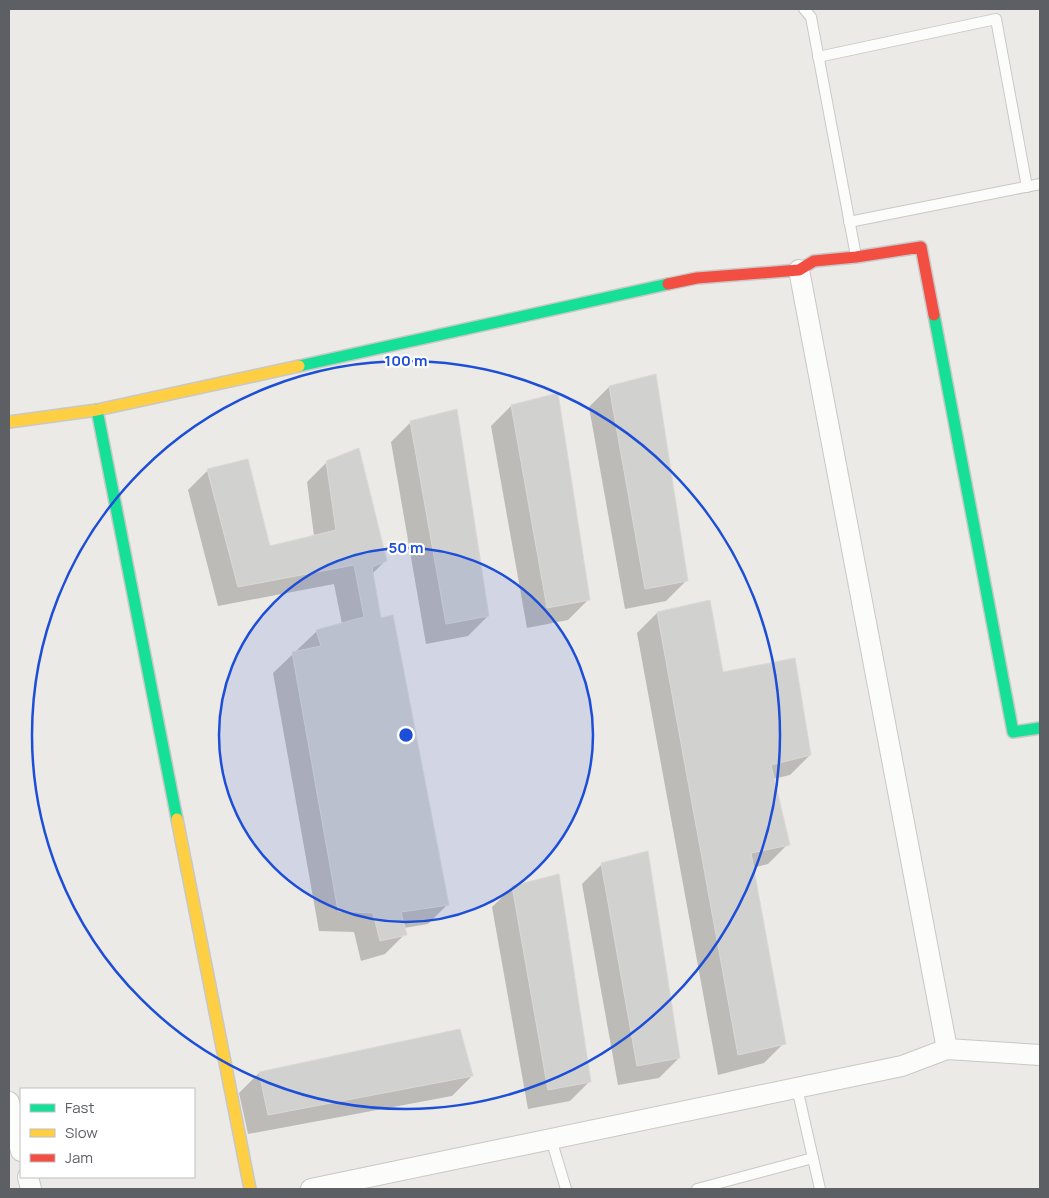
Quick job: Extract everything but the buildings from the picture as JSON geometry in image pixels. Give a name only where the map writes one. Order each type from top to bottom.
[{"type":"street","points":[[9,422],[97,410],[697,278],[799,270],[814,261],[921,247],[1013,732],[1040,728]]},
{"type":"street","points":[[799,270],[947,1049]]},
{"type":"street","points":[[97,410],[250,1189]]},
{"type":"street","points":[[311,1189],[902,1066],[947,1049],[1040,1055]]},
{"type":"street","points":[[9,1102],[20,1147]]},
{"type":"lane","points":[[804,9],[811,17],[856,257]]},
{"type":"lane","points":[[818,57],[996,19],[1027,187]]},
{"type":"lane","points":[[849,222],[1040,184]]},
{"type":"lane","points":[[797,1088],[820,1189]]},
{"type":"lane","points":[[552,1139],[566,1189]]},
{"type":"lane","points":[[697,1189],[813,1158]]},
{"type":"traffic: fast","points":[[299,366],[668,284]]},
{"type":"traffic: fast","points":[[934,315],[1013,732],[1040,728]]},
{"type":"traffic: fast","points":[[97,410],[177,819]]},
{"type":"traffic: slow","points":[[9,422],[97,410],[299,366]]},
{"type":"traffic: slow","points":[[177,819],[250,1189]]},
{"type":"traffic: jam","points":[[668,284],[697,278],[799,270],[814,261],[921,247],[934,315]]}]
